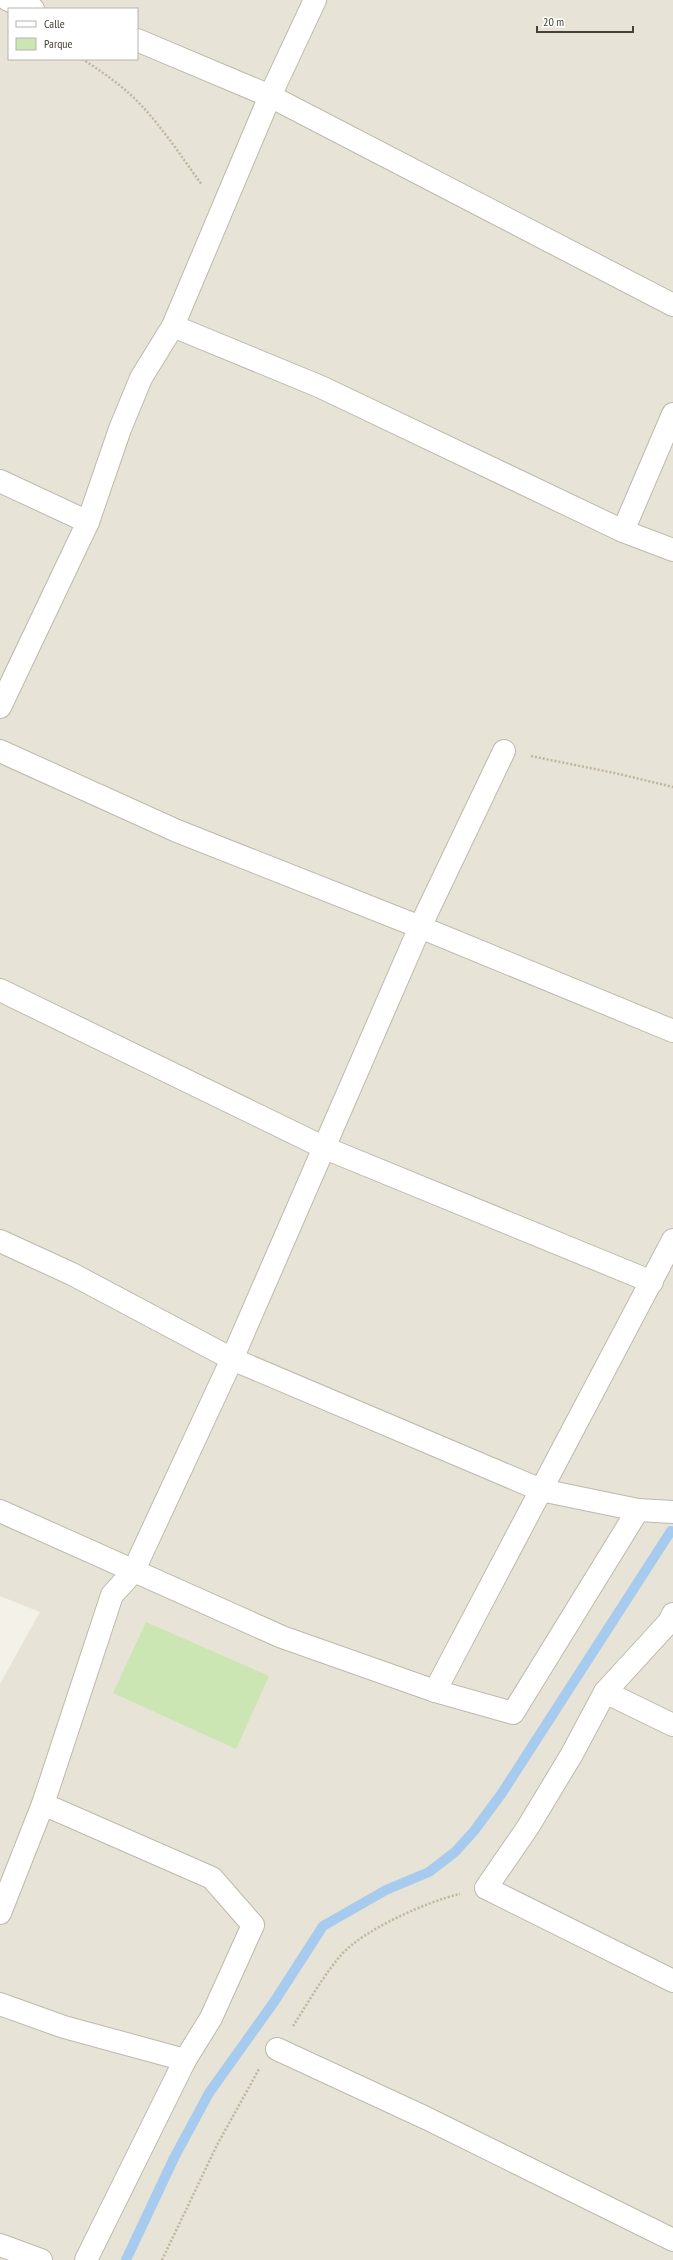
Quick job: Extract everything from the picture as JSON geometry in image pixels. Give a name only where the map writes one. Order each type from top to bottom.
[{"type":"street","points":[[8,0],[30,8]]},
{"type":"street","points":[[0,707],[88,522],[120,429],[141,378],[173,326],[270,96],[315,0]]},
{"type":"street","points":[[138,40],[270,96],[673,305]]},
{"type":"street","points":[[173,326],[321,388],[623,531],[673,550]]},
{"type":"street","points":[[623,531],[673,414]]},
{"type":"street","points":[[0,482],[88,522]]},
{"type":"street","points":[[0,751],[177,831],[420,927],[673,1031]]},
{"type":"street","points":[[0,1913],[43,1804],[112,1595],[133,1572],[232,1359],[420,927],[504,751]]},
{"type":"street","points":[[0,990],[325,1148],[652,1282]]},
{"type":"street","points":[[435,1691],[673,1240]]},
{"type":"street","points":[[0,1241],[72,1274],[232,1359],[541,1490],[638,1510],[673,1512]]},
{"type":"street","points":[[0,1511],[133,1572],[282,1637],[435,1691],[513,1713],[638,1510]]},
{"type":"street","points":[[673,1614],[669,1622],[605,1692],[572,1754],[536,1814],[486,1888],[673,1982]]},
{"type":"street","points":[[605,1692],[673,1725]]},
{"type":"street","points":[[43,1804],[212,1878],[253,1925],[211,2018],[185,2060],[86,2260]]},
{"type":"street","points":[[0,2004],[64,2027],[185,2060]]},
{"type":"street","points":[[277,2049],[426,2118],[673,2240]]},
{"type":"street","points":[[0,2245],[41,2260]]},
{"type":"path","points":[[83,60],[116,82],[136,100],[164,132],[222,211]]},
{"type":"path","points":[[504,751],[619,774],[673,787]]},
{"type":"shaded area","points":[[0,0],[673,0],[673,2260],[0,2260],[0,1684],[40,1612],[0,1596]]},
{"type":"green space","points":[[146,1622],[269,1676],[236,1749],[113,1693]]},
{"type":"waterway","points":[[126,2260],[174,2158],[209,2093],[274,2002],[323,1926],[386,1890],[429,1872],[455,1852],[474,1831],[502,1793],[671,1531]]}]
